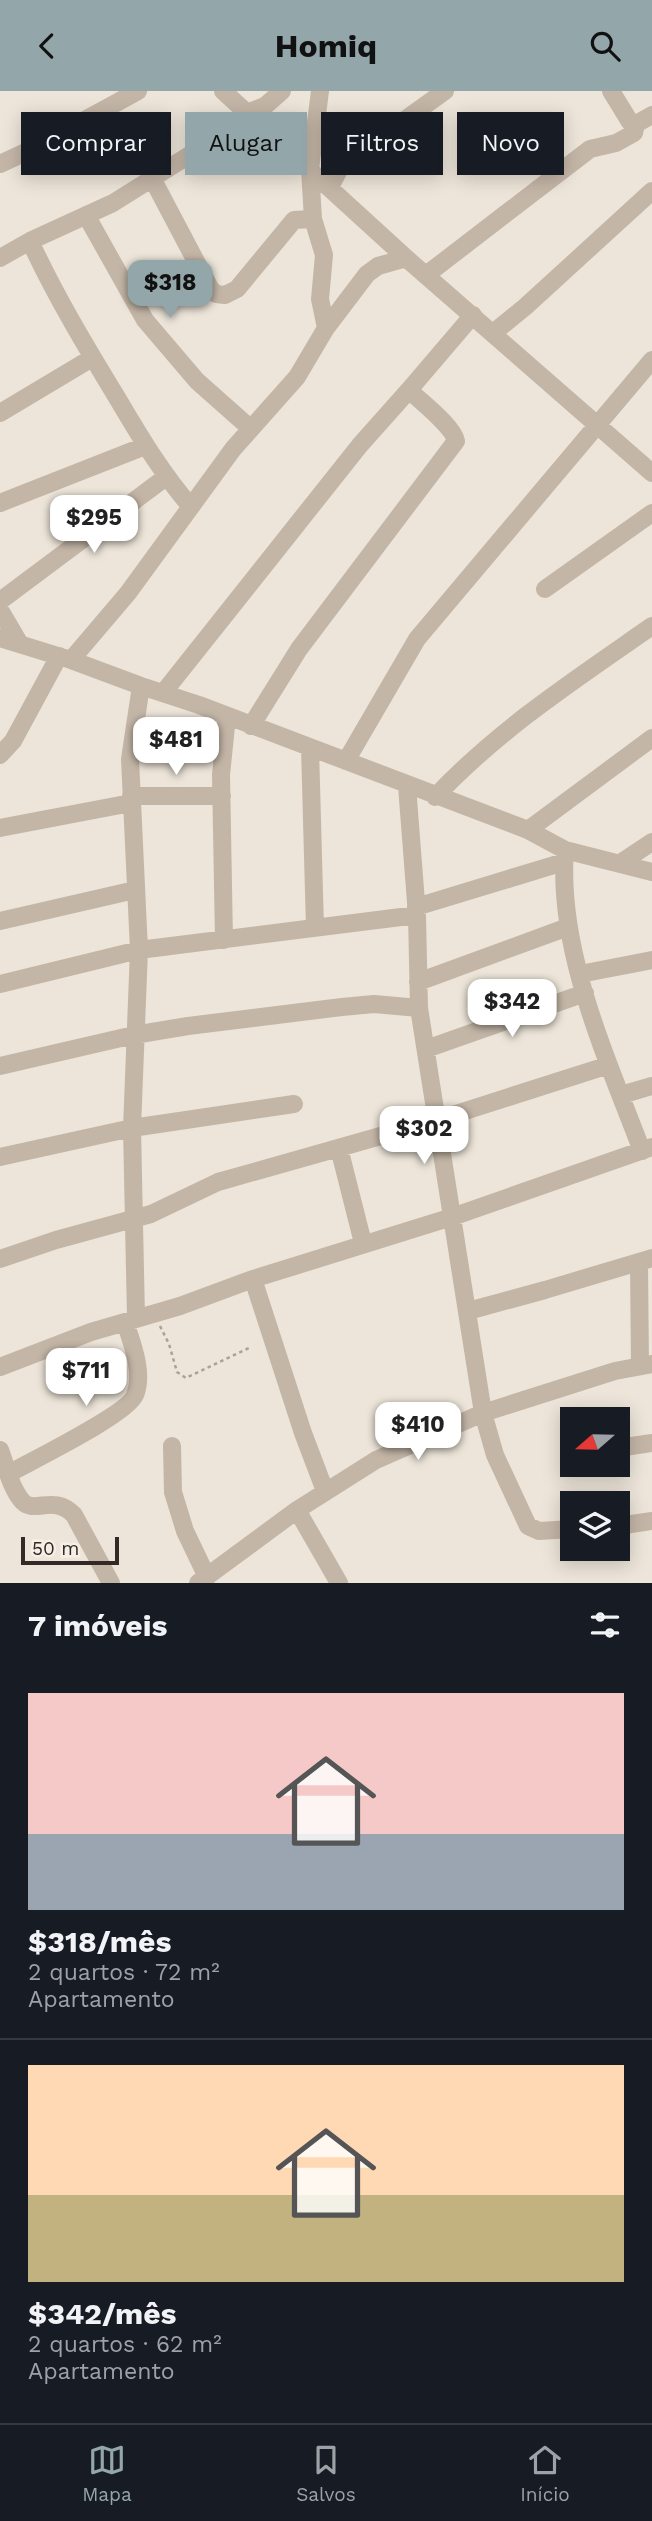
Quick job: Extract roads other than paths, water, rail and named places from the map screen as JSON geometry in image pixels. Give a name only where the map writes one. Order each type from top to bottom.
[{"type":"street","points":[[0,164],[138,91]]},
{"type":"street","points":[[222,91],[246,112]]},
{"type":"street","points":[[250,112],[265,106],[282,91]]},
{"type":"street","points":[[320,91],[310,169],[313,219],[324,255],[320,299],[326,328]]},
{"type":"street","points":[[331,187],[340,169],[349,160],[445,91]]},
{"type":"street","points":[[611,91],[627,119],[636,124]]},
{"type":"street","points":[[426,275],[590,149],[616,143],[634,133],[636,124],[652,115]]},
{"type":"street","points":[[0,258],[30,241],[113,203],[185,158]]},
{"type":"street","points":[[307,166],[406,258],[651,471]]},
{"type":"street","points":[[152,178],[216,295],[225,295],[237,289],[294,220],[313,219]]},
{"type":"street","points":[[493,333],[652,191]]},
{"type":"street","points":[[86,215],[145,320],[197,381],[250,428]]},
{"type":"street","points":[[30,241],[48,281],[145,446],[166,477],[191,506]]},
{"type":"street","points":[[0,755],[13,741],[65,658],[128,593],[250,428],[297,377],[326,328],[367,274],[378,266],[406,258]]},
{"type":"street","points":[[163,693],[360,445],[474,315]]},
{"type":"street","points":[[0,413],[92,358]]},
{"type":"street","points":[[346,761],[416,639],[652,360]]},
{"type":"street","points":[[251,726],[299,649],[456,442],[449,428],[409,390]]},
{"type":"street","points":[[0,503],[145,446]]},
{"type":"street","points":[[0,601],[166,477]]},
{"type":"street","points":[[545,589],[652,513]]},
{"type":"street","points":[[0,610],[20,644]]},
{"type":"street","points":[[435,797],[471,759],[520,719],[652,626]]},
{"type":"street","points":[[0,638],[163,693],[528,830],[565,856]]},
{"type":"street","points":[[111,1583],[74,1515],[60,1504],[30,1506],[23,1501],[3,1463],[116,1414],[134,1399],[136,1391],[137,1365],[130,1320],[134,1035],[139,950],[131,800],[132,740],[141,686]]},
{"type":"street","points":[[224,940],[222,753],[226,716]]},
{"type":"street","points":[[528,830],[652,738]]},
{"type":"street","points":[[310,748],[315,928]]},
{"type":"street","points":[[407,786],[416,911],[419,1008],[483,1413],[495,1455],[528,1526],[539,1531],[560,1530]]},
{"type":"street","points":[[0,828],[131,800],[222,796]]},
{"type":"street","points":[[622,862],[652,842]]},
{"type":"street","points":[[0,1367],[91,1332],[452,1216],[647,1149],[621,1095],[585,993],[568,927],[565,856]]},
{"type":"street","points":[[0,984],[139,950],[315,928],[416,911],[565,856],[622,862],[652,871]]},
{"type":"street","points":[[0,921],[135,890]]},
{"type":"street","points":[[418,982],[568,927]]},
{"type":"street","points":[[580,974],[652,960]]},
{"type":"street","points":[[426,1049],[585,993]]},
{"type":"street","points":[[0,1066],[134,1035],[342,1007],[374,1004],[419,1008]]},
{"type":"street","points":[[0,1259],[162,1209],[218,1182],[437,1120],[610,1065]]},
{"type":"street","points":[[621,1095],[652,1086]]},
{"type":"street","points":[[0,1157],[132,1128],[294,1104]]},
{"type":"street","points":[[339,1148],[363,1243]]},
{"type":"street","points":[[172,1446],[173,1492],[203,1580],[297,1510],[376,1460],[483,1413],[615,1371],[646,1365],[646,1260],[468,1311]]},
{"type":"street","points":[[253,1279],[298,1419],[325,1491]]},
{"type":"street","points":[[630,1446],[652,1443]]},
{"type":"street","points":[[297,1510],[339,1583]]},
{"type":"street","points":[[630,1524],[652,1521]]}]
